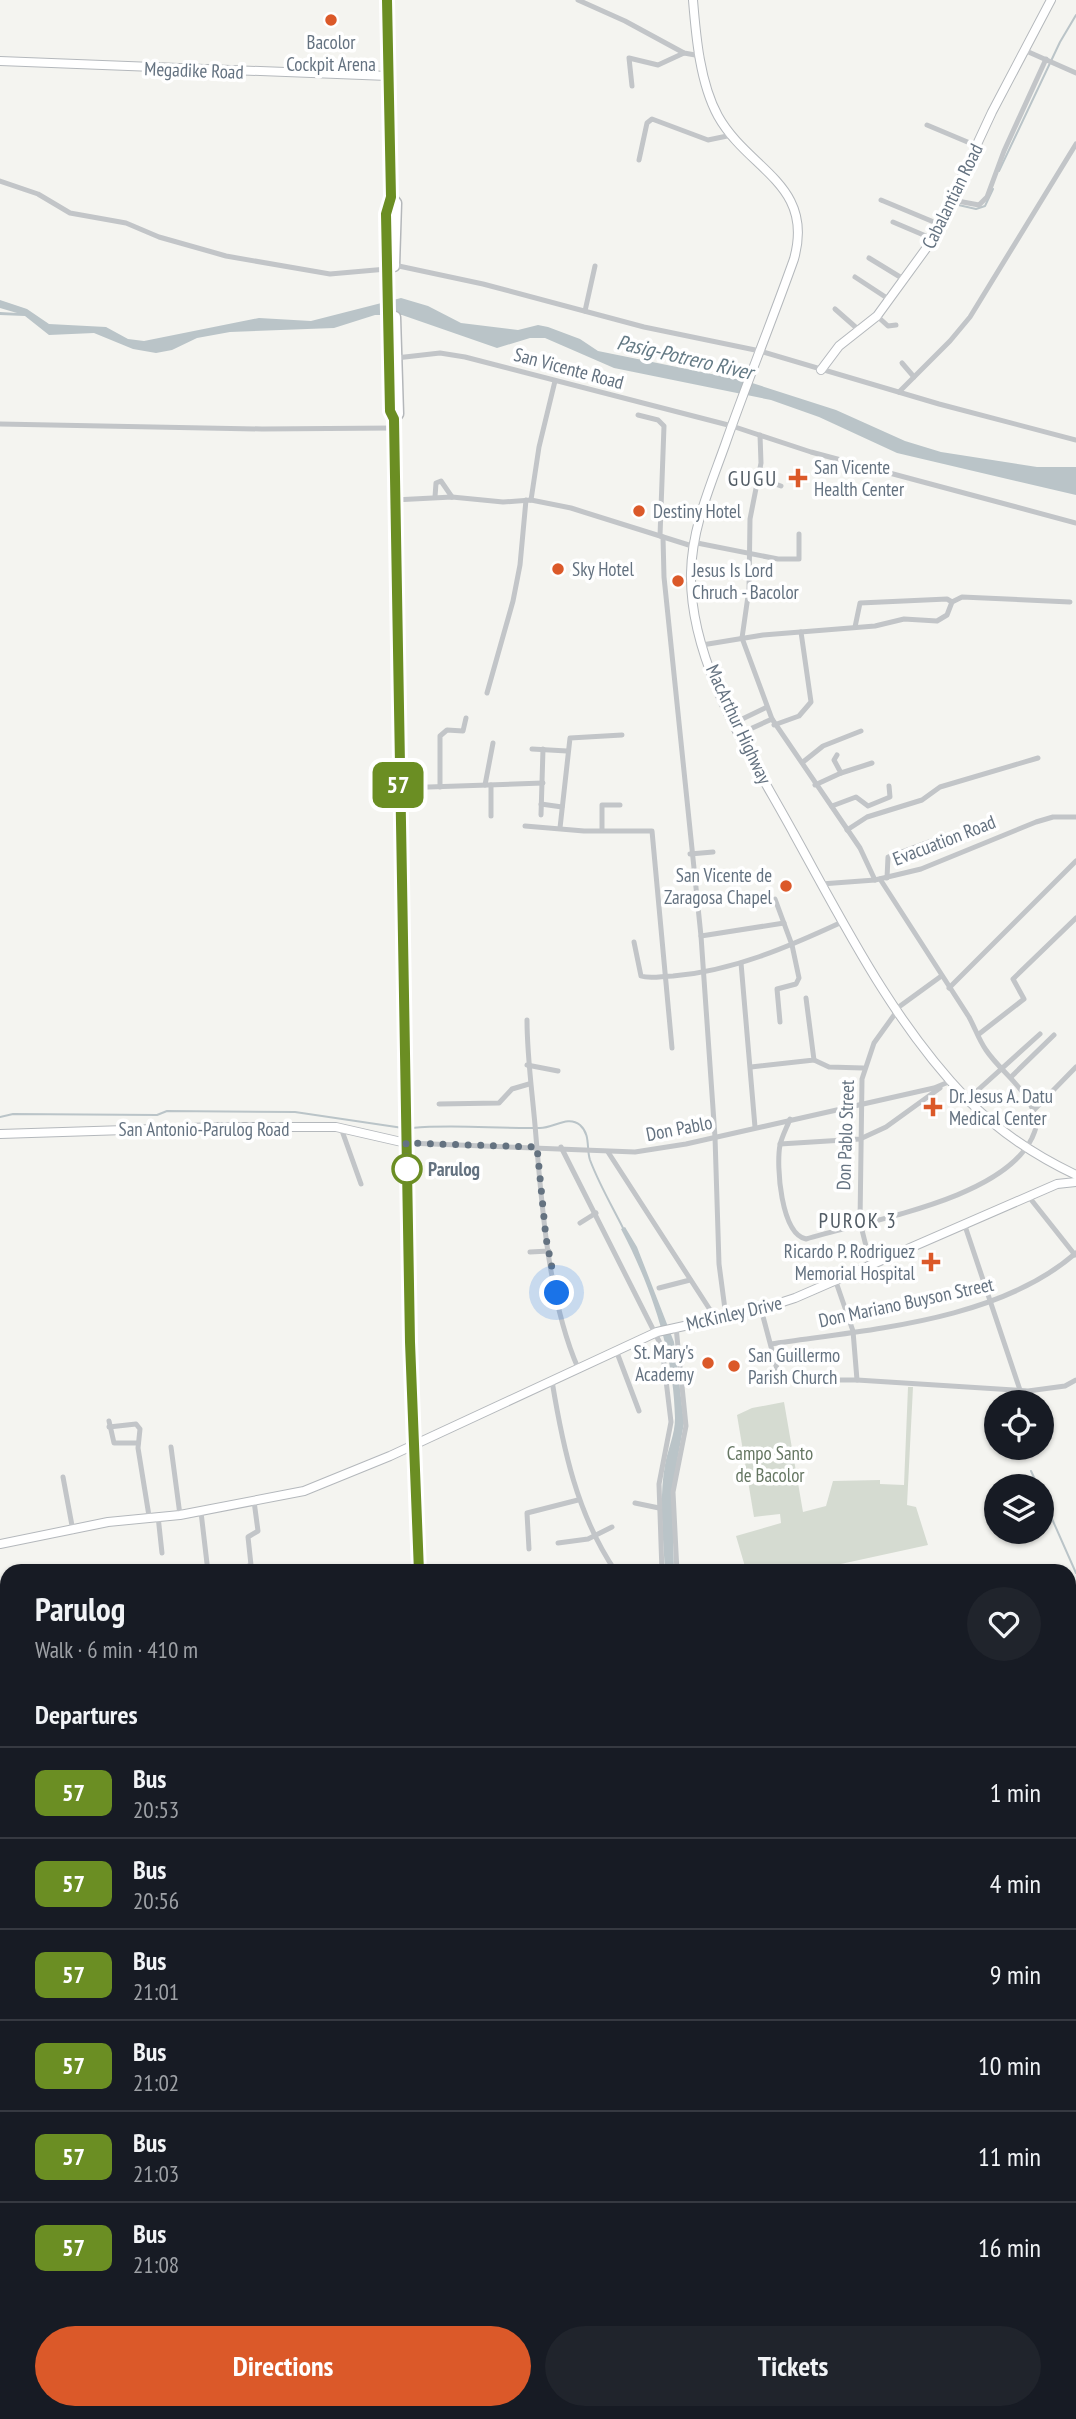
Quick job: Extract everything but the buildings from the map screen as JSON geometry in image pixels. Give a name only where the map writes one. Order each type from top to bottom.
[{"type":"highway","points":[[387,0],[391,197],[386,214],[398,414],[394,423],[398,789],[412,1445],[419,1564]]},
{"type":"main road","name":"MacArthur Highway","points":[[693,0],[701,56],[712,104],[732,135],[785,190],[794,205],[800,230],[794,259],[732,425],[692,544],[692,603],[702,645],[739,734],[842,922],[896,1010],[968,1100],[1027,1148],[1076,1175]]},
{"type":"main road","name":"Cabalantian Road","points":[[821,370],[839,346],[877,316],[906,280],[933,239],[1051,0]]},
{"type":"main road","name":"Megadike Road","points":[[0,61],[174,70],[388,76]]},
{"type":"main road","name":"San Antonio-Parulog Road","points":[[0,1134],[219,1127],[341,1128],[406,1135]]},
{"type":"main road","points":[[1055,1165],[1059,1174],[1057,1184]]},
{"type":"main road","name":"McKinley Drive","points":[[0,1544],[153,1516],[180,1516],[329,1482],[658,1332],[761,1309],[872,1267],[1057,1184],[1076,1182]]},
{"type":"street","points":[[578,0],[625,21],[684,53],[701,56]]},
{"type":"street","points":[[1024,50],[1076,72]]},
{"type":"street","points":[[632,86],[629,58],[658,65],[684,53]]},
{"type":"street","points":[[952,200],[979,205],[987,197],[1003,151],[1048,60]]},
{"type":"street","points":[[639,159],[645,130],[652,119],[708,140],[732,135]]},
{"type":"street","points":[[927,125],[977,146]]},
{"type":"street","points":[[899,392],[970,317],[1074,153],[1076,144]]},
{"type":"street","points":[[0,181],[38,194],[70,213],[126,223],[159,237],[226,256],[330,274],[391,270],[585,311],[759,353],[1076,440]]},
{"type":"street","points":[[881,200],[941,225]]},
{"type":"street","points":[[893,222],[933,239]]},
{"type":"street","points":[[869,258],[906,280]]},
{"type":"street","points":[[585,311],[595,266]]},
{"type":"street","points":[[855,277],[890,300]]},
{"type":"street","points":[[835,309],[860,331]]},
{"type":"street","points":[[877,316],[888,326],[896,325]]},
{"type":"street","name":"San Vicente Road","points":[[394,355],[447,354],[555,380],[732,425],[811,452],[1076,523]]},
{"type":"street","points":[[902,363],[914,377]]},
{"type":"street","points":[[487,693],[513,601],[538,447],[555,380]]},
{"type":"street","points":[[638,415],[659,420],[664,426],[663,561],[680,717],[690,853],[701,936],[715,1137],[719,1264],[726,1317]]},
{"type":"street","points":[[0,424],[262,429],[394,423]]},
{"type":"street","points":[[760,435],[762,451],[750,519],[749,589],[742,638],[773,722],[789,739],[815,785],[832,806],[940,977],[1002,1069],[1011,1077],[1032,1111],[1037,1126],[1027,1148],[1008,1169],[972,1189],[911,1211],[860,1222],[806,1239],[799,1238],[782,1202],[780,1144],[790,1119]]},
{"type":"street","points":[[758,478],[781,486]]},
{"type":"street","points":[[435,497],[436,483],[441,481],[452,497]]},
{"type":"street","points":[[394,500],[435,497],[528,500],[583,512],[692,544],[748,554],[799,559],[799,534]]},
{"type":"street","points":[[702,645],[904,619],[937,621],[947,615],[952,602],[961,597],[1070,602]]},
{"type":"street","points":[[855,627],[860,603],[910,599],[947,599],[952,602]]},
{"type":"street","points":[[739,734],[799,716],[811,702],[801,632]]},
{"type":"street","points":[[734,723],[767,707]]},
{"type":"street","points":[[440,787],[440,736],[447,730],[463,731],[466,718]]},
{"type":"street","points":[[803,762],[823,746],[861,731]]},
{"type":"street","points":[[561,828],[567,751],[572,736],[622,735]]},
{"type":"street","points":[[491,816],[488,785],[493,743]]},
{"type":"street","points":[[532,749],[567,751]]},
{"type":"street","points":[[541,815],[543,749]]},
{"type":"street","points":[[838,755],[834,760],[841,773]]},
{"type":"street","points":[[847,830],[867,817],[922,800],[940,787],[1038,758]]},
{"type":"street","points":[[815,785],[872,763]]},
{"type":"street","points":[[398,789],[543,783]]},
{"type":"street","points":[[832,806],[856,797],[868,806],[890,797],[889,786]]},
{"type":"street","points":[[541,804],[562,807]]},
{"type":"street","points":[[602,830],[602,805],[620,805]]},
{"type":"street","name":"Evacuation Road","points":[[821,884],[887,878],[920,869],[1036,822],[1053,817],[1076,817]]},
{"type":"street","points":[[525,826],[652,831],[673,1048]]},
{"type":"street","points":[[887,878],[888,857],[934,840]]},
{"type":"street","points":[[690,853],[713,852]]},
{"type":"street","points":[[949,988],[1076,861]]},
{"type":"street","points":[[775,900],[792,946],[799,978],[796,984],[777,989],[780,1022]]},
{"type":"street","points":[[979,1034],[1024,999],[1013,979],[1076,918]]},
{"type":"street","points":[[701,936],[784,922]]},
{"type":"street","points":[[634,942],[639,974],[644,978],[704,973],[792,946],[842,922]]},
{"type":"street","points":[[741,963],[755,1127]]},
{"type":"street","name":"Don Pablo Street","points":[[872,1267],[860,1222],[863,1069],[879,1033],[896,1010],[940,977]]},
{"type":"street","points":[[806,998],[814,1060]]},
{"type":"street","points":[[527,1020],[527,1065],[546,1238],[570,1349],[578,1368]]},
{"type":"street","points":[[968,1100],[1040,1034]]},
{"type":"street","points":[[1011,1077],[1054,1035]]},
{"type":"street","points":[[751,1067],[814,1060],[829,1067],[863,1069]]},
{"type":"street","points":[[527,1065],[558,1070]]},
{"type":"street","points":[[1032,1111],[1076,1067]]},
{"type":"street","name":"Don Pablo","points":[[406,1135],[537,1147],[588,1148],[608,1152],[662,1149],[942,1086],[951,1081]]},
{"type":"street","points":[[439,1104],[499,1103],[512,1089],[529,1084]]},
{"type":"street","points":[[780,1144],[860,1139],[886,1127],[942,1086]]},
{"type":"street","points":[[341,1128],[361,1184]]},
{"type":"street","points":[[561,1147],[658,1332],[668,1381],[671,1422],[659,1484],[662,1564]]},
{"type":"street","points":[[608,1152],[716,1319]]},
{"type":"street","points":[[1029,1197],[1076,1254]]},
{"type":"street","points":[[580,1223],[596,1213]]},
{"type":"street","points":[[965,1226],[1020,1390]]},
{"type":"street","points":[[530,1252],[549,1251]]},
{"type":"street","name":"Don Mariano Buyson Street","points":[[771,1344],[852,1331],[990,1302],[1030,1286],[1076,1254]]},
{"type":"street","points":[[659,1288],[690,1280]]},
{"type":"street","points":[[836,1282],[852,1331],[857,1380]]},
{"type":"street","points":[[761,1309],[778,1373],[782,1377],[1020,1390],[1049,1389],[1075,1382]]},
{"type":"street","points":[[673,1328],[686,1426],[673,1492],[677,1564]]},
{"type":"street","points":[[616,1350],[639,1411]]},
{"type":"street","points":[[552,1381],[578,1500],[611,1564]]},
{"type":"street","points":[[138,1443],[114,1443],[109,1424],[137,1425],[141,1434],[138,1443],[162,1553]]},
{"type":"street","points":[[171,1447],[180,1516]]},
{"type":"street","points":[[63,1477],[73,1531]]},
{"type":"street","points":[[529,1549],[527,1513],[578,1500]]},
{"type":"street","points":[[251,1564],[248,1537],[258,1531],[254,1501]]},
{"type":"street","points":[[635,1503],[659,1507]]},
{"type":"street","points":[[201,1511],[207,1564]]},
{"type":"street","points":[[558,1543],[595,1536],[612,1527]]},
{"type":"green space","name":"Campo Santo de Bacolor","points":[[908,1387],[913,1387],[907,1505],[916,1507],[928,1545],[841,1564],[744,1564],[736,1536],[781,1523],[780,1514],[754,1517],[737,1415],[752,1408],[784,1402],[803,1512],[826,1506],[833,1481],[880,1480],[880,1484],[904,1485]]},
{"type":"shaded area","points":[[401,298],[428,306],[461,323],[518,330],[538,325],[548,327],[580,339],[598,351],[746,381],[836,410],[905,441],[941,452],[1037,467],[1076,467],[1076,495],[897,453],[819,417],[771,400],[614,368],[545,338],[530,338],[497,348],[402,315],[375,315],[334,328],[230,332],[197,338],[172,350],[156,353],[133,349],[94,333],[49,335],[25,316],[0,315],[0,312],[17,313],[0,308],[0,300],[27,309],[49,324],[106,327],[128,339],[144,341],[259,318],[311,321]]},
{"type":"shaded area","points":[[625,1227],[637,1247],[674,1342],[684,1423],[672,1490],[674,1564],[665,1564],[662,1491],[666,1459],[675,1424],[674,1394],[659,1320],[642,1273],[621,1229]]},
{"type":"waterway","points":[[999,171],[1060,42],[1076,15]]},
{"type":"waterway","points":[[954,204],[976,209],[985,206],[993,189]]},
{"type":"waterway","points":[[0,1117],[13,1114],[157,1115],[167,1111],[295,1112],[403,1128]]},
{"type":"waterway","points":[[412,1128],[540,1128],[575,1122],[586,1133],[590,1160],[623,1228]]},
{"type":"waterway","points":[[1054,1523],[1072,1564]]},
{"type":"bus line","name":"57","points":[[387,0],[391,197],[386,214],[390,411],[394,419],[398,789],[412,1445],[419,1564]]},
{"type":"place","name":"Bacolor Cockpit Arena","points":[[331,20]]},
{"type":"place","name":"San Vicente Health Center","points":[[798,478]]},
{"type":"place","name":"Destiny Hotel","points":[[639,511]]},
{"type":"place","name":"Sky Hotel","points":[[558,569]]},
{"type":"place","name":"Jesus Is Lord Chruch - Bacolor","points":[[678,581]]},
{"type":"place","name":"San Vicente de Zaragosa Chapel","points":[[786,886]]},
{"type":"place","name":"Dr. Jesus A. Datu Medical Center","points":[[933,1107]]},
{"type":"place","name":"Parulog","points":[[407,1169]]},
{"type":"place","name":"Ricardo P. Rodriguez Memorial Hospital","points":[[931,1262]]},
{"type":"place","name":"St. Mary's Academy","points":[[708,1363]]},
{"type":"place","name":"San Guillermo Parish Church","points":[[734,1366]]},
{"type":"district","name":"GUGU","points":[[753,478]]},
{"type":"district","name":"PUROK 3","points":[[858,1220]]},
{"type":"route","points":[[407,1169],[406,1143],[537,1147],[546,1238],[557,1293]]},
{"type":"water label","name":"Pasig-Potrero River","points":[[685,357]]}]
